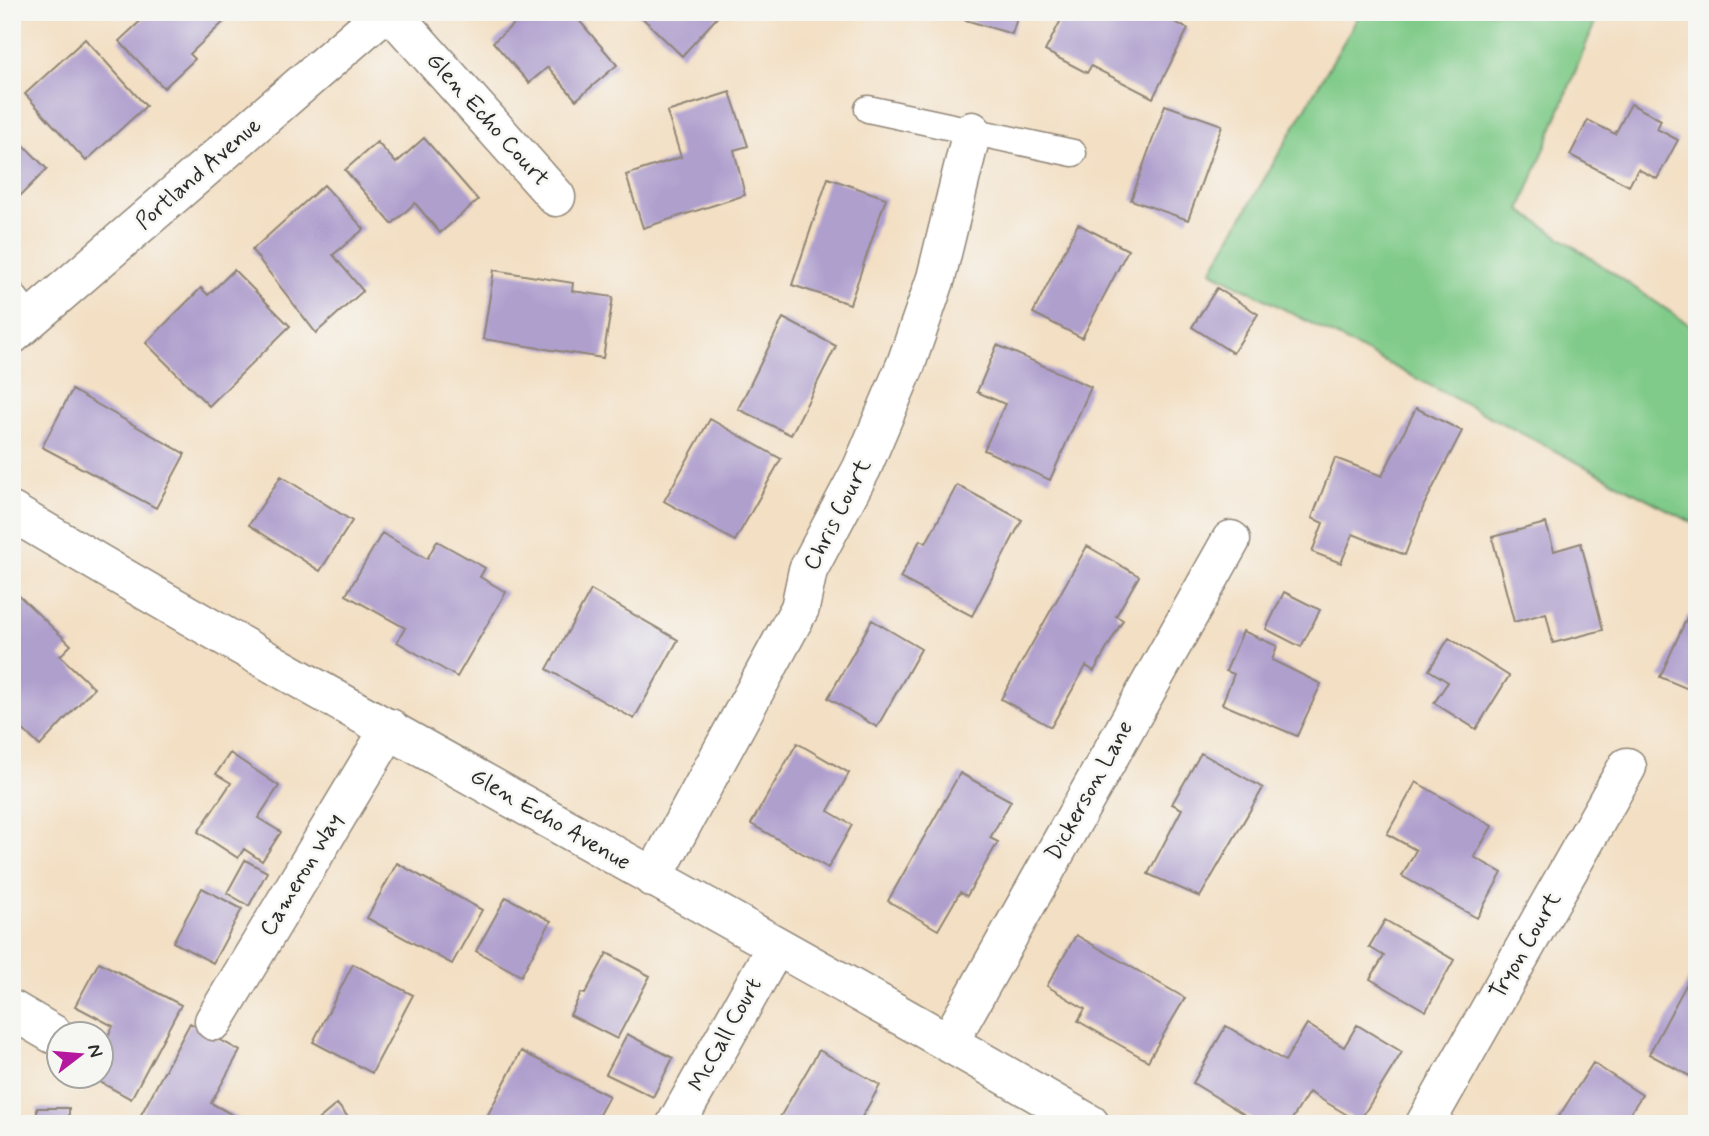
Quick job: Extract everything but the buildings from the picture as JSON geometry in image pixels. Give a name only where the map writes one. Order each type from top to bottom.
[{"type":"street","name":"Portland Avenue","points":[[18,316],[385,12]]},
{"type":"street","name":"Glen Echo Court","points":[[391,12],[556,197]]},
{"type":"street","name":"Chris Court","points":[[653,878],[800,608],[808,570],[862,468],[906,364],[936,278],[972,131]]},
{"type":"street","name":"Glen Echo Avenue","points":[[12,512],[1090,1124]]},
{"type":"street","name":"Dickerson Lane","points":[[949,1042],[1231,540]]},
{"type":"street","name":"Cameron Way","points":[[214,1021],[390,728]]},
{"type":"street","name":"Tryon Court","points":[[1425,1124],[1627,767]]},
{"type":"street","name":"McCall Court","points":[[676,1124],[776,946]]},
{"type":"street","points":[[12,1010],[46,1030]]},
{"type":"lane","points":[[868,109],[1073,153]]},
{"type":"green space","points":[[1361,12],[1599,12],[1520,210],[1697,330],[1697,525],[1211,271]]}]
